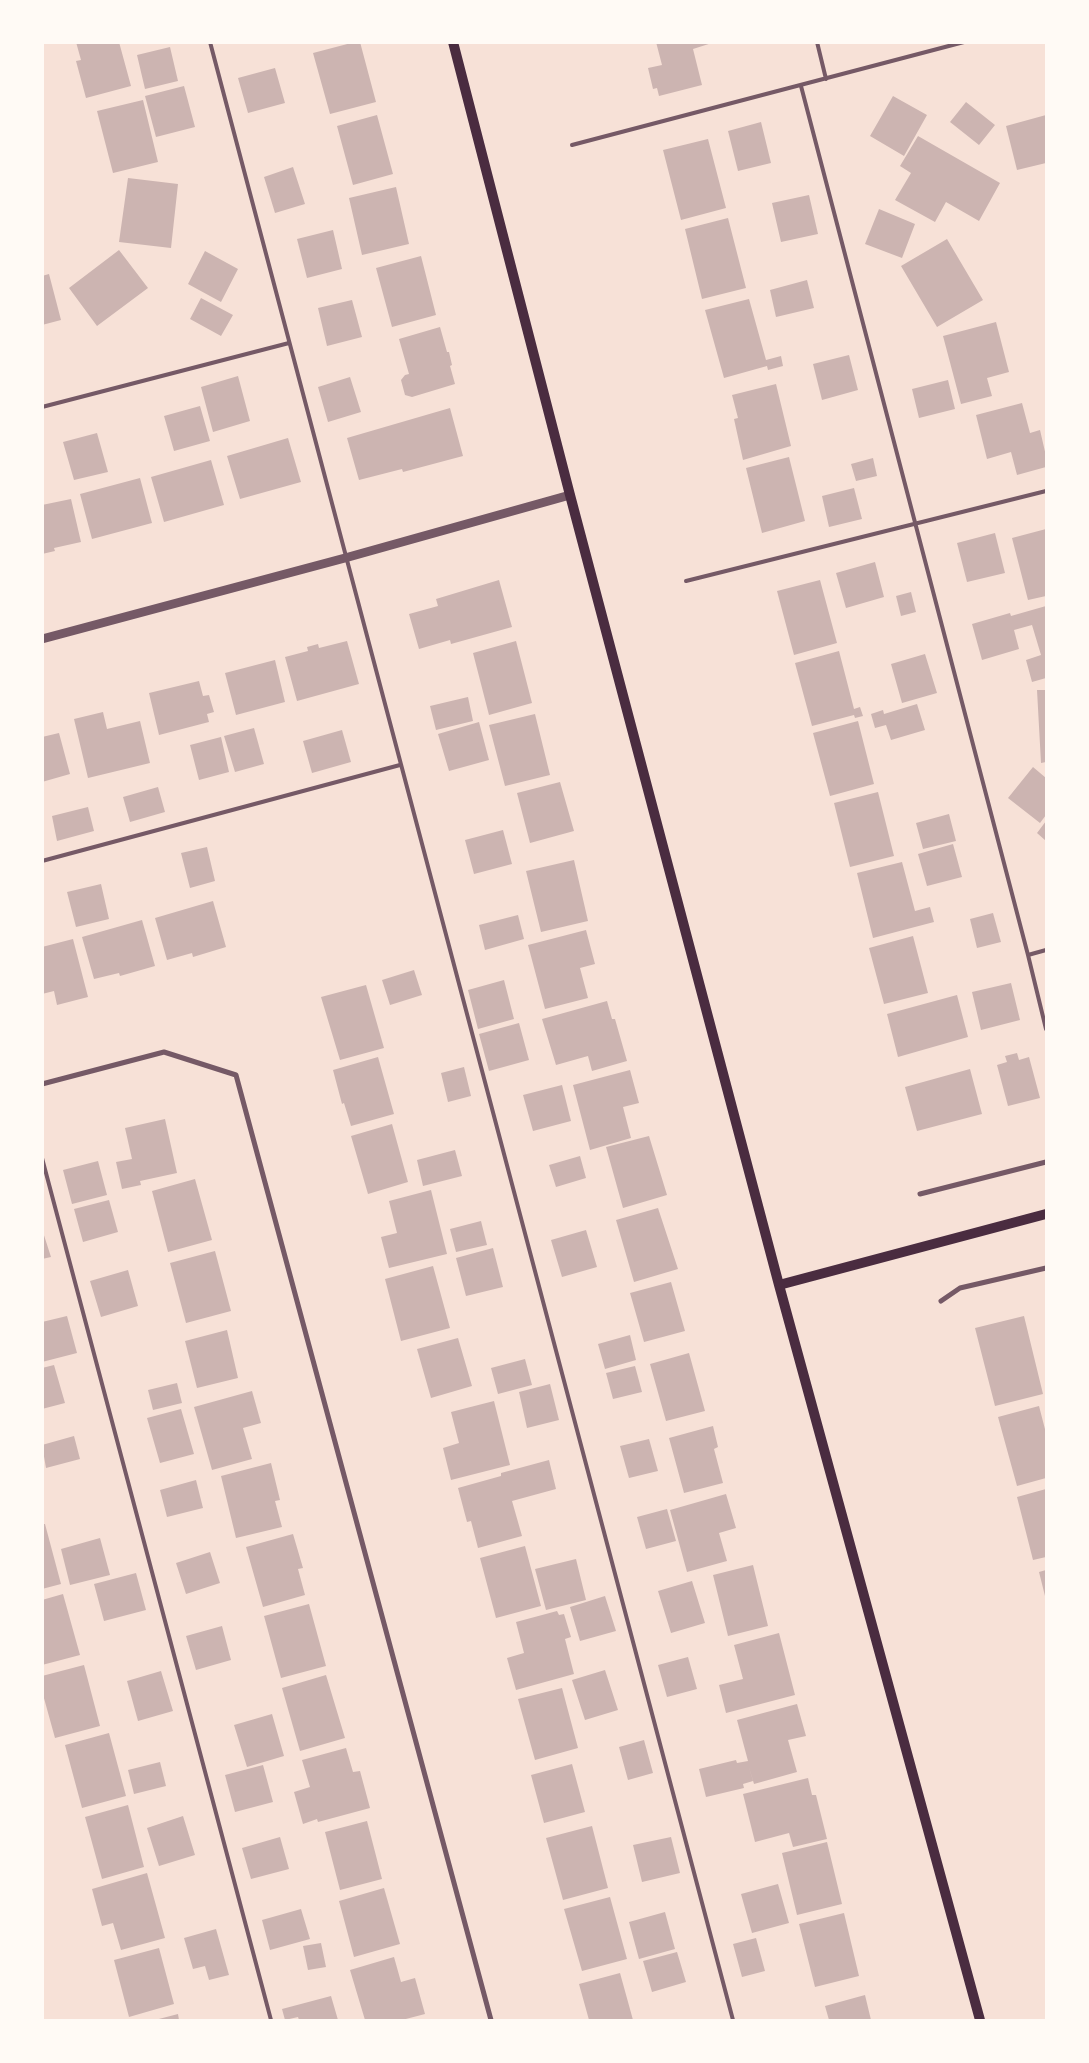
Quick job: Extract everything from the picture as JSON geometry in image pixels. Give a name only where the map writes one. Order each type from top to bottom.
[{"type":"main road","points":[[453,42],[778,1285],[980,2020]]},
{"type":"main road","points":[[778,1285],[1046,1214]]},
{"type":"street","points":[[42,639],[346,558],[570,495]]},
{"type":"street","points":[[42,1084],[164,1052],[236,1075],[491,2020]]},
{"type":"street","points":[[920,1194],[1046,1162]]},
{"type":"street","points":[[940,1301],[960,1288],[1046,1268]]},
{"type":"lane","points":[[210,42],[733,2020]]},
{"type":"lane","points":[[817,42],[826,79]]},
{"type":"lane","points":[[572,145],[964,42]]},
{"type":"lane","points":[[801,86],[1046,1029]]},
{"type":"lane","points":[[42,407],[289,343]]},
{"type":"lane","points":[[686,581],[1046,491]]},
{"type":"lane","points":[[42,861],[400,765]]},
{"type":"lane","points":[[1028,955],[1046,950]]},
{"type":"lane","points":[[42,1158],[271,2020]]},
{"type":"building","points":[[76,42],[119,42],[131,86],[86,98],[76,61],[81,60]]},
{"type":"building","points":[[360,42],[376,102],[330,114],[313,53]]},
{"type":"building","points":[[656,42],[715,42],[693,49],[702,85],[659,96],[657,88],[653,89],[648,68],[662,65]]},
{"type":"building","points":[[170,47],[178,81],[145,89],[137,55]]},
{"type":"building","points":[[275,68],[285,103],[248,113],[238,78]]},
{"type":"building","points":[[184,86],[195,127],[156,137],[145,96]]},
{"type":"building","points":[[893,96],[927,115],[904,156],[870,136]]},
{"type":"building","points":[[143,100],[158,162],[113,173],[97,111]]},
{"type":"building","points":[[966,102],[995,125],[979,145],[950,122]]},
{"type":"building","points":[[377,115],[393,174],[353,185],[337,126]]},
{"type":"building","points":[[1046,115],[1046,163],[1017,170],[1006,126]]},
{"type":"building","points":[[761,122],[771,163],[738,171],[728,131]]},
{"type":"building","points":[[918,136],[1000,183],[979,221],[946,202],[935,222],[895,200],[911,173],[900,166]]},
{"type":"building","points":[[708,139],[726,208],[681,220],[663,150]]},
{"type":"building","points":[[293,167],[305,204],[275,213],[264,177]]},
{"type":"building","points":[[128,178],[178,184],[171,248],[119,242]]},
{"type":"building","points":[[396,187],[409,244],[362,255],[349,198]]},
{"type":"building","points":[[809,195],[818,234],[781,242],[772,203]]},
{"type":"building","points":[[879,209],[915,224],[902,258],[865,244]]},
{"type":"building","points":[[728,218],[746,288],[702,299],[685,229]]},
{"type":"building","points":[[333,230],[342,269],[307,278],[297,239]]},
{"type":"building","points":[[947,239],[983,300],[937,327],[901,266]]},
{"type":"building","points":[[119,250],[148,288],[97,326],[69,288]]},
{"type":"building","points":[[205,251],[238,269],[221,302],[188,284]]},
{"type":"building","points":[[421,256],[436,315],[392,327],[376,268]]},
{"type":"building","points":[[49,274],[61,320],[42,325],[42,276]]},
{"type":"building","points":[[807,280],[814,308],[776,317],[770,290]]},
{"type":"building","points":[[201,298],[233,315],[221,336],[190,319]]},
{"type":"building","points":[[749,299],[766,360],[781,356],[783,366],[768,370],[767,366],[724,378],[705,310]]},
{"type":"building","points":[[352,300],[362,337],[327,346],[318,308]]},
{"type":"building","points":[[996,322],[1009,372],[987,378],[992,396],[961,404],[943,336]]},
{"type":"building","points":[[440,327],[447,352],[449,352],[452,365],[450,366],[455,384],[412,397],[405,395],[401,380],[405,375],[409,374],[399,339]]},
{"type":"building","points":[[849,355],[858,390],[822,400],[813,364]]},
{"type":"building","points":[[238,376],[250,421],[213,432],[201,387]]},
{"type":"building","points":[[350,377],[361,412],[328,422],[318,387]]},
{"type":"building","points":[[948,380],[955,409],[919,418],[912,389]]},
{"type":"building","points":[[776,384],[791,446],[743,460],[734,419],[738,418],[732,395]]},
{"type":"building","points":[[1022,403],[1030,433],[1040,430],[1046,456],[1046,467],[1017,475],[1011,452],[987,459],[976,415]]},
{"type":"building","points":[[200,406],[210,441],[174,451],[164,416]]},
{"type":"building","points":[[450,408],[463,456],[403,472],[402,469],[359,480],[347,438]]},
{"type":"building","points":[[97,433],[108,472],[74,480],[63,442]]},
{"type":"building","points":[[288,438],[301,482],[240,499],[227,456]]},
{"type":"building","points":[[789,457],[805,521],[762,533],[746,468]]},
{"type":"building","points":[[873,458],[877,476],[856,481],[851,464]]},
{"type":"building","points":[[211,460],[224,505],[164,522],[151,477]]},
{"type":"building","points":[[140,478],[152,523],[92,539],[80,494]]},
{"type":"building","points":[[854,488],[862,519],[829,527],[822,496]]},
{"type":"building","points":[[71,499],[81,542],[54,548],[55,551],[42,554],[42,505]]},
{"type":"building","points":[[1046,529],[1046,596],[1028,600],[1012,538]]},
{"type":"building","points":[[995,533],[1005,573],[967,582],[957,543]]},
{"type":"building","points":[[875,562],[884,597],[846,608],[836,573]]},
{"type":"building","points":[[499,580],[512,627],[451,644],[450,640],[419,649],[409,614],[438,606],[436,599]]},
{"type":"building","points":[[820,580],[837,643],[794,655],[777,591]]},
{"type":"building","points":[[911,592],[916,612],[901,616],[896,596]]},
{"type":"building","points":[[1046,606],[1046,678],[1032,682],[1026,660],[1041,655],[1032,625],[1014,630],[1019,649],[982,660],[972,624],[1010,613],[1011,616]]},
{"type":"building","points":[[347,641],[359,684],[297,701],[285,657],[308,651],[307,647],[318,644],[319,648]]},
{"type":"building","points":[[516,641],[532,703],[489,715],[473,653]]},
{"type":"building","points":[[839,651],[854,709],[860,707],[863,716],[855,718],[854,715],[812,726],[795,663]]},
{"type":"building","points":[[925,654],[937,693],[902,703],[891,664]]},
{"type":"building","points":[[275,660],[285,702],[236,715],[225,673]]},
{"type":"building","points":[[199,681],[203,696],[209,695],[214,712],[207,714],[209,722],[159,735],[149,693]]},
{"type":"building","points":[[1037,690],[1046,690],[1046,762],[1041,763]]},
{"type":"building","points":[[468,697],[473,721],[436,730],[430,706]]},
{"type":"building","points":[[917,704],[925,730],[891,740],[886,725],[875,728],[871,714],[883,710],[884,714]]},
{"type":"building","points":[[103,712],[107,729],[140,721],[150,763],[88,778],[74,719]]},
{"type":"building","points":[[535,714],[550,775],[505,786],[489,725]]},
{"type":"building","points":[[858,721],[874,784],[830,796],[813,733]]},
{"type":"building","points":[[479,722],[489,760],[449,771],[438,734]]},
{"type":"building","points":[[254,728],[264,764],[235,772],[224,736]]},
{"type":"building","points":[[342,730],[351,762],[312,773],[303,741]]},
{"type":"building","points":[[59,733],[70,774],[42,782],[42,737]]},
{"type":"building","points":[[221,737],[229,772],[199,780],[190,745]]},
{"type":"building","points":[[1033,767],[1046,778],[1046,815],[1040,823],[1008,798]]},
{"type":"building","points":[[560,782],[574,831],[530,843],[517,793]]},
{"type":"building","points":[[158,787],[165,812],[130,822],[123,797]]},
{"type":"building","points":[[878,792],[894,856],[850,867],[834,803]]},
{"type":"building","points":[[88,807],[94,831],[57,841],[52,816]]},
{"type":"building","points":[[949,814],[956,841],[923,849],[916,823]]},
{"type":"building","points":[[1046,821],[1046,841],[1037,833]]},
{"type":"building","points":[[503,830],[512,864],[474,874],[465,840]]},
{"type":"building","points":[[953,844],[962,877],[927,886],[918,854]]},
{"type":"building","points":[[207,847],[215,881],[190,888],[181,853]]},
{"type":"building","points":[[574,860],[588,921],[541,932],[526,871]]},
{"type":"building","points":[[902,862],[915,911],[930,907],[934,922],[873,938],[857,873]]},
{"type":"building","points":[[101,884],[109,919],[76,927],[67,892]]},
{"type":"building","points":[[213,901],[226,947],[193,957],[192,953],[167,960],[155,918]]},
{"type":"building","points":[[993,913],[1001,942],[977,948],[970,919]]},
{"type":"building","points":[[518,915],[524,939],[485,950],[479,925]]},
{"type":"building","points":[[142,920],[155,966],[120,976],[119,973],[94,979],[82,937]]},
{"type":"building","points":[[586,930],[595,964],[580,968],[588,998],[545,1009],[528,945]]},
{"type":"building","points":[[913,936],[928,993],[884,1004],[869,948]]},
{"type":"building","points":[[73,939],[88,997],[57,1005],[54,991],[42,994],[42,947]]},
{"type":"building","points":[[414,970],[422,995],[390,1005],[382,980]]},
{"type":"building","points":[[504,980],[514,1019],[478,1029],[468,990]]},
{"type":"building","points":[[1011,983],[1020,1020],[981,1030],[972,992]]},
{"type":"building","points":[[366,985],[384,1048],[340,1060],[321,997]]},
{"type":"building","points":[[957,995],[968,1037],[898,1057],[887,1014]]},
{"type":"building","points":[[607,1001],[612,1019],[615,1019],[627,1061],[592,1071],[588,1056],[556,1065],[542,1019]]},
{"type":"building","points":[[519,1023],[529,1060],[489,1071],[479,1034]]},
{"type":"building","points":[[1017,1053],[1019,1060],[1029,1057],[1040,1098],[1008,1106],[997,1065],[1007,1062],[1005,1056]]},
{"type":"building","points":[[378,1057],[394,1114],[351,1126],[344,1103],[342,1104],[333,1070]]},
{"type":"building","points":[[464,1067],[471,1096],[448,1102],[441,1073]]},
{"type":"building","points":[[970,1069],[982,1114],[917,1131],[905,1087]]},
{"type":"building","points":[[630,1070],[639,1103],[623,1107],[631,1138],[590,1150],[573,1085]]},
{"type":"building","points":[[562,1085],[571,1121],[533,1131],[523,1095]]},
{"type":"building","points":[[165,1119],[177,1173],[140,1181],[141,1185],[122,1189],[116,1162],[132,1159],[125,1128]]},
{"type":"building","points":[[392,1124],[408,1182],[368,1194],[351,1136]]},
{"type":"building","points":[[649,1136],[667,1195],[623,1208],[606,1147]]},
{"type":"building","points":[[455,1150],[462,1176],[423,1186],[417,1160]]},
{"type":"building","points":[[580,1156],[586,1178],[556,1187],[549,1165]]},
{"type":"building","points":[[98,1161],[107,1195],[72,1204],[63,1170]]},
{"type":"building","points":[[195,1179],[212,1240],[168,1252],[152,1191]]},
{"type":"building","points":[[431,1190],[447,1254],[389,1268],[381,1237],[397,1233],[389,1201]]},
{"type":"building","points":[[109,1200],[118,1232],[83,1242],[74,1209]]},
{"type":"building","points":[[658,1208],[678,1269],[634,1282],[616,1220]]},
{"type":"building","points":[[481,1221],[487,1245],[456,1252],[450,1229]]},
{"type":"building","points":[[42,1229],[51,1257],[42,1259]]},
{"type":"building","points":[[586,1230],[597,1267],[562,1277],[551,1240]]},
{"type":"building","points":[[493,1248],[503,1287],[466,1296],[456,1258]]},
{"type":"building","points":[[215,1251],[231,1311],[186,1323],[170,1263]]},
{"type":"building","points":[[433,1266],[450,1328],[401,1341],[385,1279]]},
{"type":"building","points":[[128,1270],[138,1306],[101,1317],[90,1281]]},
{"type":"building","points":[[671,1282],[685,1331],[644,1342],[630,1293]]},
{"type":"building","points":[[67,1316],[77,1353],[42,1362],[42,1322]]},
{"type":"building","points":[[1024,1316],[1043,1394],[995,1406],[975,1328]]},
{"type":"building","points":[[227,1330],[238,1378],[197,1388],[185,1341]]},
{"type":"building","points":[[630,1335],[636,1360],[605,1369],[598,1344]]},
{"type":"building","points":[[458,1338],[472,1386],[431,1398],[417,1349]]},
{"type":"building","points":[[689,1353],[705,1411],[666,1421],[650,1364]]},
{"type":"building","points":[[525,1359],[532,1385],[498,1394],[491,1368]]},
{"type":"building","points":[[54,1365],[65,1403],[42,1409],[42,1368]]},
{"type":"building","points":[[635,1366],[642,1392],[613,1399],[606,1373]]},
{"type":"building","points":[[177,1383],[182,1403],[153,1410],[148,1390]]},
{"type":"building","points":[[550,1384],[559,1420],[527,1428],[519,1392]]},
{"type":"building","points":[[252,1391],[261,1423],[243,1428],[252,1459],[212,1470],[194,1407]]},
{"type":"building","points":[[494,1401],[510,1465],[451,1480],[443,1448],[459,1443],[451,1412]]},
{"type":"building","points":[[1039,1406],[1046,1433],[1046,1478],[1017,1486],[998,1417]]},
{"type":"building","points":[[181,1409],[194,1454],[160,1463],[147,1418]]},
{"type":"building","points":[[713,1426],[718,1447],[714,1449],[723,1483],[684,1493],[669,1438]]},
{"type":"building","points":[[74,1436],[80,1459],[46,1468],[42,1445]]},
{"type":"building","points":[[649,1439],[658,1471],[629,1478],[620,1446]]},
{"type":"building","points":[[549,1460],[556,1489],[512,1501],[522,1536],[478,1548],[471,1521],[467,1522],[458,1488],[501,1476],[501,1473]]},
{"type":"building","points":[[271,1463],[280,1500],[275,1501],[282,1527],[236,1538],[221,1476]]},
{"type":"building","points":[[196,1480],[203,1508],[167,1517],[160,1490]]},
{"type":"building","points":[[1046,1489],[1046,1557],[1033,1560],[1017,1497]]},
{"type":"building","points":[[726,1494],[736,1528],[719,1533],[727,1561],[687,1572],[670,1510]]},
{"type":"building","points":[[667,1509],[676,1541],[646,1549],[637,1517]]},
{"type":"building","points":[[42,1524],[45,1524],[61,1584],[42,1589]]},
{"type":"building","points":[[293,1534],[303,1568],[298,1569],[305,1595],[263,1607],[246,1547]]},
{"type":"building","points":[[100,1538],[110,1575],[70,1585],[61,1549]]},
{"type":"building","points":[[525,1546],[541,1606],[496,1618],[480,1558]]},
{"type":"building","points":[[210,1552],[220,1583],[186,1594],[176,1563]]},
{"type":"building","points":[[576,1559],[586,1600],[546,1610],[535,1569]]},
{"type":"building","points":[[753,1565],[768,1626],[728,1636],[713,1575]]},
{"type":"building","points":[[1046,1570],[1046,1600],[1039,1572]]},
{"type":"building","points":[[136,1573],[146,1610],[104,1621],[94,1584]]},
{"type":"building","points":[[692,1581],[705,1623],[671,1633],[658,1591]]},
{"type":"building","points":[[63,1594],[80,1655],[42,1665],[42,1600]]},
{"type":"building","points":[[605,1596],[616,1631],[580,1641],[570,1607]]},
{"type":"building","points":[[309,1604],[326,1666],[281,1678],[264,1616]]},
{"type":"building","points":[[557,1611],[559,1615],[564,1614],[571,1637],[565,1639],[574,1674],[516,1690],[507,1658],[524,1653],[516,1622]]},
{"type":"building","points":[[222,1626],[231,1660],[196,1670],[186,1636]]},
{"type":"building","points":[[779,1633],[795,1695],[726,1713],[719,1685],[743,1679],[734,1645]]},
{"type":"building","points":[[688,1657],[697,1689],[667,1697],[658,1665]]},
{"type":"building","points":[[84,1665],[100,1726],[55,1738],[42,1691],[42,1676]]},
{"type":"building","points":[[605,1670],[618,1710],[585,1720],[572,1680]]},
{"type":"building","points":[[161,1671],[173,1711],[138,1721],[127,1681]]},
{"type":"building","points":[[326,1675],[345,1738],[300,1751],[282,1688]]},
{"type":"building","points":[[562,1688],[578,1748],[535,1760],[518,1699]]},
{"type":"building","points":[[797,1704],[806,1736],[788,1740],[797,1772],[754,1784],[748,1764],[753,1781],[743,1784],[744,1788],[706,1797],[699,1769],[736,1760],[737,1763],[748,1761],[737,1720]]},
{"type":"building","points":[[272,1714],[284,1756],[247,1767],[234,1725]]},
{"type":"building","points":[[109,1733],[126,1796],[82,1808],[65,1745]]},
{"type":"building","points":[[644,1740],[653,1773],[628,1780],[619,1747]]},
{"type":"building","points":[[346,1748],[353,1772],[360,1771],[370,1808],[318,1822],[317,1819],[303,1824],[294,1792],[310,1787],[302,1760]]},
{"type":"building","points":[[160,1762],[166,1786],[134,1794],[128,1770]]},
{"type":"building","points":[[572,1764],[585,1812],[544,1823],[531,1775]]},
{"type":"building","points":[[263,1765],[273,1802],[235,1812],[225,1775]]},
{"type":"building","points":[[808,1778],[812,1795],[816,1795],[827,1839],[793,1847],[789,1833],[755,1842],[743,1794]]},
{"type":"building","points":[[128,1805],[144,1867],[102,1879],[85,1817]]},
{"type":"building","points":[[183,1816],[195,1855],[159,1866],[147,1828]]},
{"type":"building","points":[[367,1821],[382,1879],[340,1890],[325,1832]]},
{"type":"building","points":[[592,1826],[608,1888],[563,1900],[546,1838]]},
{"type":"building","points":[[280,1837],[289,1869],[251,1879],[242,1848]]},
{"type":"building","points":[[671,1837],[680,1873],[642,1882],[633,1845]]},
{"type":"building","points":[[827,1842],[842,1904],[797,1915],[782,1853]]},
{"type":"building","points":[[147,1873],[165,1938],[121,1950],[113,1923],[102,1926],[92,1889]]},
{"type":"building","points":[[778,1884],[789,1923],[752,1933],[741,1894]]},
{"type":"building","points":[[384,1888],[400,1944],[354,1957],[339,1901]]},
{"type":"building","points":[[610,1897],[627,1959],[582,1971],[564,1909]]},
{"type":"building","points":[[301,1909],[310,1939],[270,1950],[262,1920]]},
{"type":"building","points":[[665,1912],[675,1949],[639,1959],[629,1922]]},
{"type":"building","points":[[844,1913],[859,1976],[815,1987],[799,1924]]},
{"type":"building","points":[[216,1929],[229,1975],[209,1980],[205,1966],[193,1969],[184,1938]]},
{"type":"building","points":[[756,1938],[765,1971],[742,1977],[733,1944]]},
{"type":"building","points":[[321,1943],[326,1967],[308,1970],[303,1946]]},
{"type":"building","points":[[159,1948],[174,2004],[129,2017],[114,1960]]},
{"type":"building","points":[[677,1952],[686,1982],[652,1992],[643,1961]]},
{"type":"building","points":[[394,1957],[401,1982],[415,1978],[425,2014],[402,2020],[365,2020],[350,1970]]},
{"type":"building","points":[[620,1973],[633,2020],[589,2020],[579,1984]]},
{"type":"building","points":[[865,1995],[871,2020],[829,2020],[825,2006]]},
{"type":"building","points":[[331,1996],[338,2020],[299,2020],[298,2017],[285,2020],[282,2009]]},
{"type":"building","points":[[178,2014],[179,2020],[155,2020]]}]
